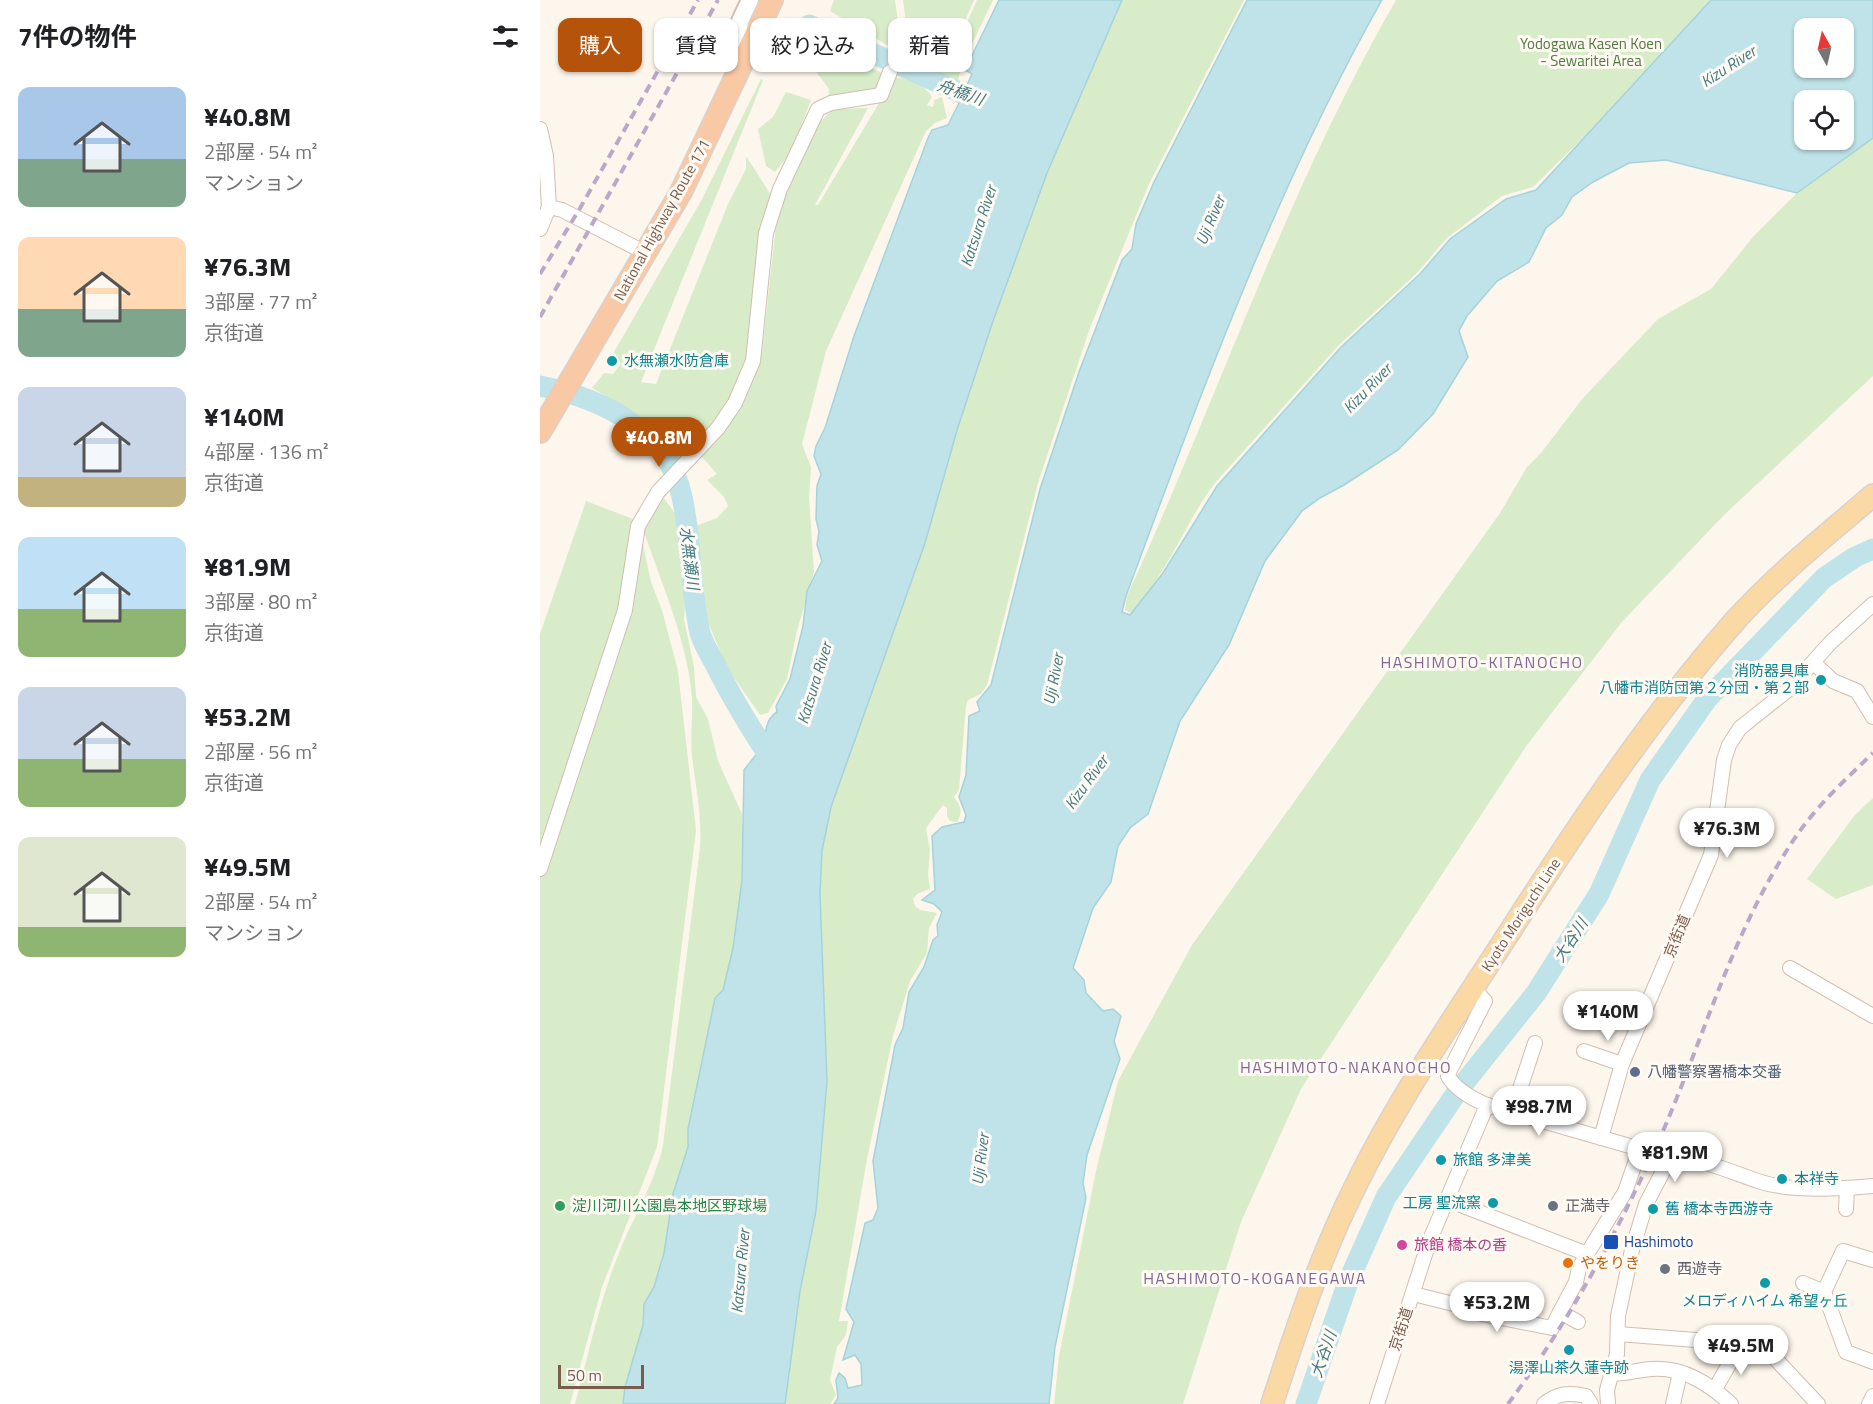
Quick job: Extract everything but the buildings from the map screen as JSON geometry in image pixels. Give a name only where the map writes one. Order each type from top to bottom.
[{"type":"highway","name":"National Highway Route 171","points":[[764,18],[772,0]]},
{"type":"highway","name":"National Highway Route 171","points":[[540,432],[681,192],[750,49]]},
{"type":"main road","name":"Kyoto Moriguchi Line","points":[[1272,1404],[1308,1296],[1355,1187],[1411,1086],[1589,809],[1661,712],[1735,621],[1798,558],[1873,495]]},
{"type":"street","points":[[750,0],[740,21],[738,37],[746,50],[750,49]]},
{"type":"street","points":[[540,868],[625,610],[638,526],[658,492],[718,428],[735,403],[753,361],[766,233],[780,189],[818,109],[831,104],[881,95],[890,72]]},
{"type":"street","points":[[540,129],[546,156],[549,207],[540,229]]},
{"type":"street","points":[[549,207],[562,210],[646,253]]},
{"type":"street","name":"京街道","points":[[1601,1138],[1622,1064],[1711,855],[1728,745],[1740,728],[1788,689],[1830,643],[1873,603]]},
{"type":"street","points":[[1814,663],[1833,681],[1857,691],[1873,717]]},
{"type":"street","points":[[1790,968],[1873,1016]]},
{"type":"street","points":[[1413,1294],[1466,1307],[1472,1312],[1552,1328],[1576,1282],[1579,1268],[1625,1192],[1640,1149],[1487,1105],[1467,1095],[1453,1083],[1448,1076],[1449,1072],[1485,1001],[1473,988]]},
{"type":"street","points":[[1512,1113],[1535,1043]]},
{"type":"street","points":[[1584,1051],[1622,1064]]},
{"type":"street","name":"京街道","points":[[1377,1404],[1429,1242],[1487,1105]]},
{"type":"street","points":[[1608,1404],[1607,1390],[1617,1354],[1620,1306],[1642,1215],[1672,1154],[1724,1166],[1762,1182],[1782,1186],[1847,1188],[1873,1185]]},
{"type":"street","points":[[1846,1209],[1847,1188]]},
{"type":"street","points":[[1448,1200],[1587,1254]]},
{"type":"street","points":[[1873,1260],[1843,1251],[1824,1292],[1846,1352],[1873,1362]]},
{"type":"street","points":[[1803,1283],[1824,1292]]},
{"type":"street","points":[[1560,1312],[1578,1322]]},
{"type":"street","points":[[1618,1334],[1696,1340],[1716,1347],[1759,1347],[1768,1350],[1818,1404]]},
{"type":"street","points":[[1715,1389],[1739,1347]]},
{"type":"street","points":[[1611,1374],[1654,1369],[1693,1376],[1715,1389],[1731,1404]]},
{"type":"street","points":[[1673,1404],[1680,1373]]},
{"type":"street","points":[[1544,1404],[1570,1392],[1586,1396],[1591,1404]]},
{"type":"street","points":[[1869,1404],[1873,1396]]},
{"type":"green space","points":[[834,0],[895,0],[898,18],[888,18],[888,46],[876,39],[876,18],[842,18],[830,11]]},
{"type":"green space","points":[[903,0],[974,0],[966,18],[905,18]]},
{"type":"green space","points":[[977,0],[993,0],[972,44],[972,18],[969,18]]},
{"type":"green space","points":[[1122,0],[1244,0],[1149,184],[1090,328],[1038,483],[987,685],[981,694],[968,700],[966,706],[959,790],[954,797],[961,812],[957,822],[950,821],[947,808],[943,805],[926,828],[930,850],[928,874],[930,889],[917,894],[913,899],[915,906],[920,910],[937,913],[929,928],[927,953],[910,981],[893,1036],[867,1159],[839,1321],[848,1321],[846,1335],[837,1347],[830,1380],[836,1395],[830,1404],[785,1404],[800,1291],[816,1211],[827,1081],[820,894],[822,851],[831,807],[925,543],[958,427],[992,324],[1047,173]]},
{"type":"green space","name":"Yodogawa Kasen Koen - Sewaritei Area","points":[[1396,0],[1710,0],[1591,130],[1533,187],[1502,196],[1447,238],[1416,274],[1339,345],[1215,483],[1155,583],[1130,613],[1125,610],[1127,596],[1287,219],[1357,72]]},
{"type":"green space","points":[[876,70],[885,74],[876,90],[828,98],[829,89],[817,72]]},
{"type":"green space","points":[[938,72],[960,72],[957,86],[940,77]]},
{"type":"green space","points":[[896,78],[912,80],[925,88],[932,97],[927,105],[933,107],[934,100],[942,97],[947,118],[935,123],[926,131],[826,351],[802,444],[811,467],[809,497],[814,572],[797,631],[787,679],[768,713],[760,715],[726,666],[708,622],[695,526],[717,518],[728,506],[724,497],[707,480],[717,474],[700,455],[737,407],[757,367],[762,352],[777,216],[817,125],[833,109],[868,108],[815,205],[818,205],[879,103],[891,90]]},
{"type":"green space","points":[[761,79],[763,80],[641,382],[656,384],[728,204],[746,169],[746,156],[771,195],[757,269],[750,355],[739,385],[722,413],[702,438],[678,460],[658,436],[639,419],[592,388],[604,373],[613,374],[621,363],[614,352],[701,201]]},
{"type":"green space","points":[[786,92],[811,100],[791,152],[775,172],[766,166],[758,129],[773,117]]},
{"type":"green space","points":[[1873,138],[1873,376],[1724,515],[1621,623],[1527,745],[1301,1089],[1241,1222],[1183,1404],[1054,1404],[1059,1356],[1096,1171],[1118,1081],[1192,945],[1500,513],[1527,467],[1541,453],[1583,398],[1658,319],[1711,289],[1753,237],[1797,193]]},
{"type":"green space","points":[[664,498],[676,515],[681,545],[686,590],[684,619],[694,667],[696,697],[708,719],[718,761],[742,814],[742,880],[733,948],[723,990],[715,998],[688,1129],[688,1147],[664,1253],[654,1287],[644,1304],[643,1325],[625,1387],[623,1404],[575,1404],[607,1286],[621,1248],[650,1185],[663,1145],[700,848],[699,813],[691,749],[692,697],[689,675],[679,633],[643,529],[658,500],[661,502]]},
{"type":"green space","points":[[586,501],[638,521],[651,582],[662,610],[678,671],[696,830],[657,1147],[602,1287],[570,1404],[540,1404],[540,634]]},
{"type":"green space","points":[[1873,798],[1873,885],[1836,899],[1807,879],[1855,815]]},
{"type":"water","name":"Katsura River","points":[[999,0],[1122,0],[1047,173],[992,324],[958,427],[925,543],[831,807],[822,851],[820,894],[827,1081],[816,1211],[800,1291],[785,1404],[623,1404],[625,1387],[643,1325],[644,1304],[654,1287],[664,1253],[673,1194],[688,1147],[688,1129],[715,998],[723,990],[733,948],[742,880],[744,770],[759,751],[765,750],[767,724],[777,712],[776,706],[790,679],[803,626],[807,591],[822,561],[817,545],[819,531],[816,519],[817,486],[821,474],[814,456],[816,446],[825,428],[854,336],[928,138],[932,130],[948,125],[959,103],[953,99],[954,96],[945,92],[948,86],[957,91],[959,88],[965,89],[972,74],[968,72],[972,72],[972,56]]},
{"type":"water","points":[[1247,0],[1382,0],[1307,144],[1242,293],[1126,596],[1122,612],[1130,615],[1163,573],[1217,486],[1341,347],[1420,274],[1450,239],[1506,199],[1536,190],[1711,0],[1873,0],[1873,138],[1797,193],[1666,160],[1629,163],[1593,182],[1572,197],[1562,215],[1546,228],[1529,262],[1497,281],[1467,316],[1459,331],[1468,357],[1433,414],[1398,450],[1302,511],[1265,561],[1229,645],[1180,721],[1148,814],[1130,828],[1118,846],[1111,882],[1093,908],[1073,968],[1084,980],[1086,993],[1103,1011],[1113,1009],[1121,1016],[1114,1041],[1120,1059],[1087,1155],[1083,1183],[1086,1198],[1055,1347],[1049,1404],[834,1404],[838,1398],[836,1380],[839,1373],[845,1378],[848,1388],[862,1385],[861,1364],[855,1355],[843,1360],[854,1322],[846,1309],[865,1223],[873,1220],[878,1208],[873,1161],[895,1045],[903,1028],[909,992],[924,967],[933,940],[938,936],[937,925],[942,912],[934,904],[922,900],[935,890],[932,836],[942,827],[964,822],[966,815],[959,797],[966,775],[969,716],[980,711],[977,702],[991,685],[1040,489],[1079,372],[1122,260],[1132,249],[1136,224],[1154,182]]},
{"type":"waterway","name":"舟橋川","points":[[876,55],[973,98]]},
{"type":"waterway","name":"水無瀬川","points":[[540,386],[563,391],[608,409],[629,421],[663,453],[674,473],[682,497],[688,531],[694,600],[701,637],[737,704],[779,772]]},
{"type":"waterway","name":"大谷川","points":[[1306,1404],[1348,1282],[1386,1197],[1457,1092],[1536,993],[1599,894],[1650,780],[1707,699],[1824,578],[1855,557],[1873,549]]},
{"type":"railway","points":[[540,274],[579,210],[698,0]]},
{"type":"railway","points":[[540,317],[718,0]]},
{"type":"railway","points":[[1508,1404],[1575,1304],[1632,1197],[1681,1089],[1737,946],[1771,877],[1809,819],[1873,753]]},
{"type":"place","name":"水無瀬水防倉庫","points":[[612,361]]},
{"type":"place","name":"消防器具庫 八幡市消防団第２分団・第２部","points":[[1821,680]]},
{"type":"place","name":"八幡警察署橋本交番","points":[[1635,1072]]},
{"type":"place","name":"旅館 多津美","points":[[1441,1160]]},
{"type":"place","name":"本祥寺","points":[[1782,1179]]},
{"type":"place","name":"工房 聖流窯","points":[[1493,1203]]},
{"type":"place","name":"淀川河川公園島本地区野球場","points":[[560,1206]]},
{"type":"place","name":"正満寺","points":[[1553,1206]]},
{"type":"place","name":"舊 橋本寺西游寺","points":[[1653,1209]]},
{"type":"place","name":"Hashimoto","points":[[1611,1242]]},
{"type":"place","name":"旅館 橋本の香","points":[[1402,1245]]},
{"type":"place","name":"やをりき","points":[[1568,1263]]},
{"type":"place","name":"西遊寺","points":[[1665,1269]]},
{"type":"place","name":"メロディハイム 希望ヶ丘","points":[[1765,1283]]},
{"type":"place","name":"湯澤山茶久蓮寺跡","points":[[1569,1350]]},
{"type":"district","name":"HASHIMOTO-KITANOCHO","points":[[1482,662]]},
{"type":"district","name":"HASHIMOTO-NAKANOCHO","points":[[1346,1067]]},
{"type":"district","name":"HASHIMOTO-KOGANEGAWA","points":[[1255,1278]]},
{"type":"water label","name":"Kizu River","points":[[1728,66]]},
{"type":"water label","name":"Uji River","points":[[1210,220]]},
{"type":"water label","name":"Kizu River","points":[[1367,388]]},
{"type":"water label","name":"Uji River","points":[[1053,679]]},
{"type":"water label","name":"Kizu River","points":[[1086,782]]},
{"type":"water label","name":"Uji River","points":[[980,1159]]}]
